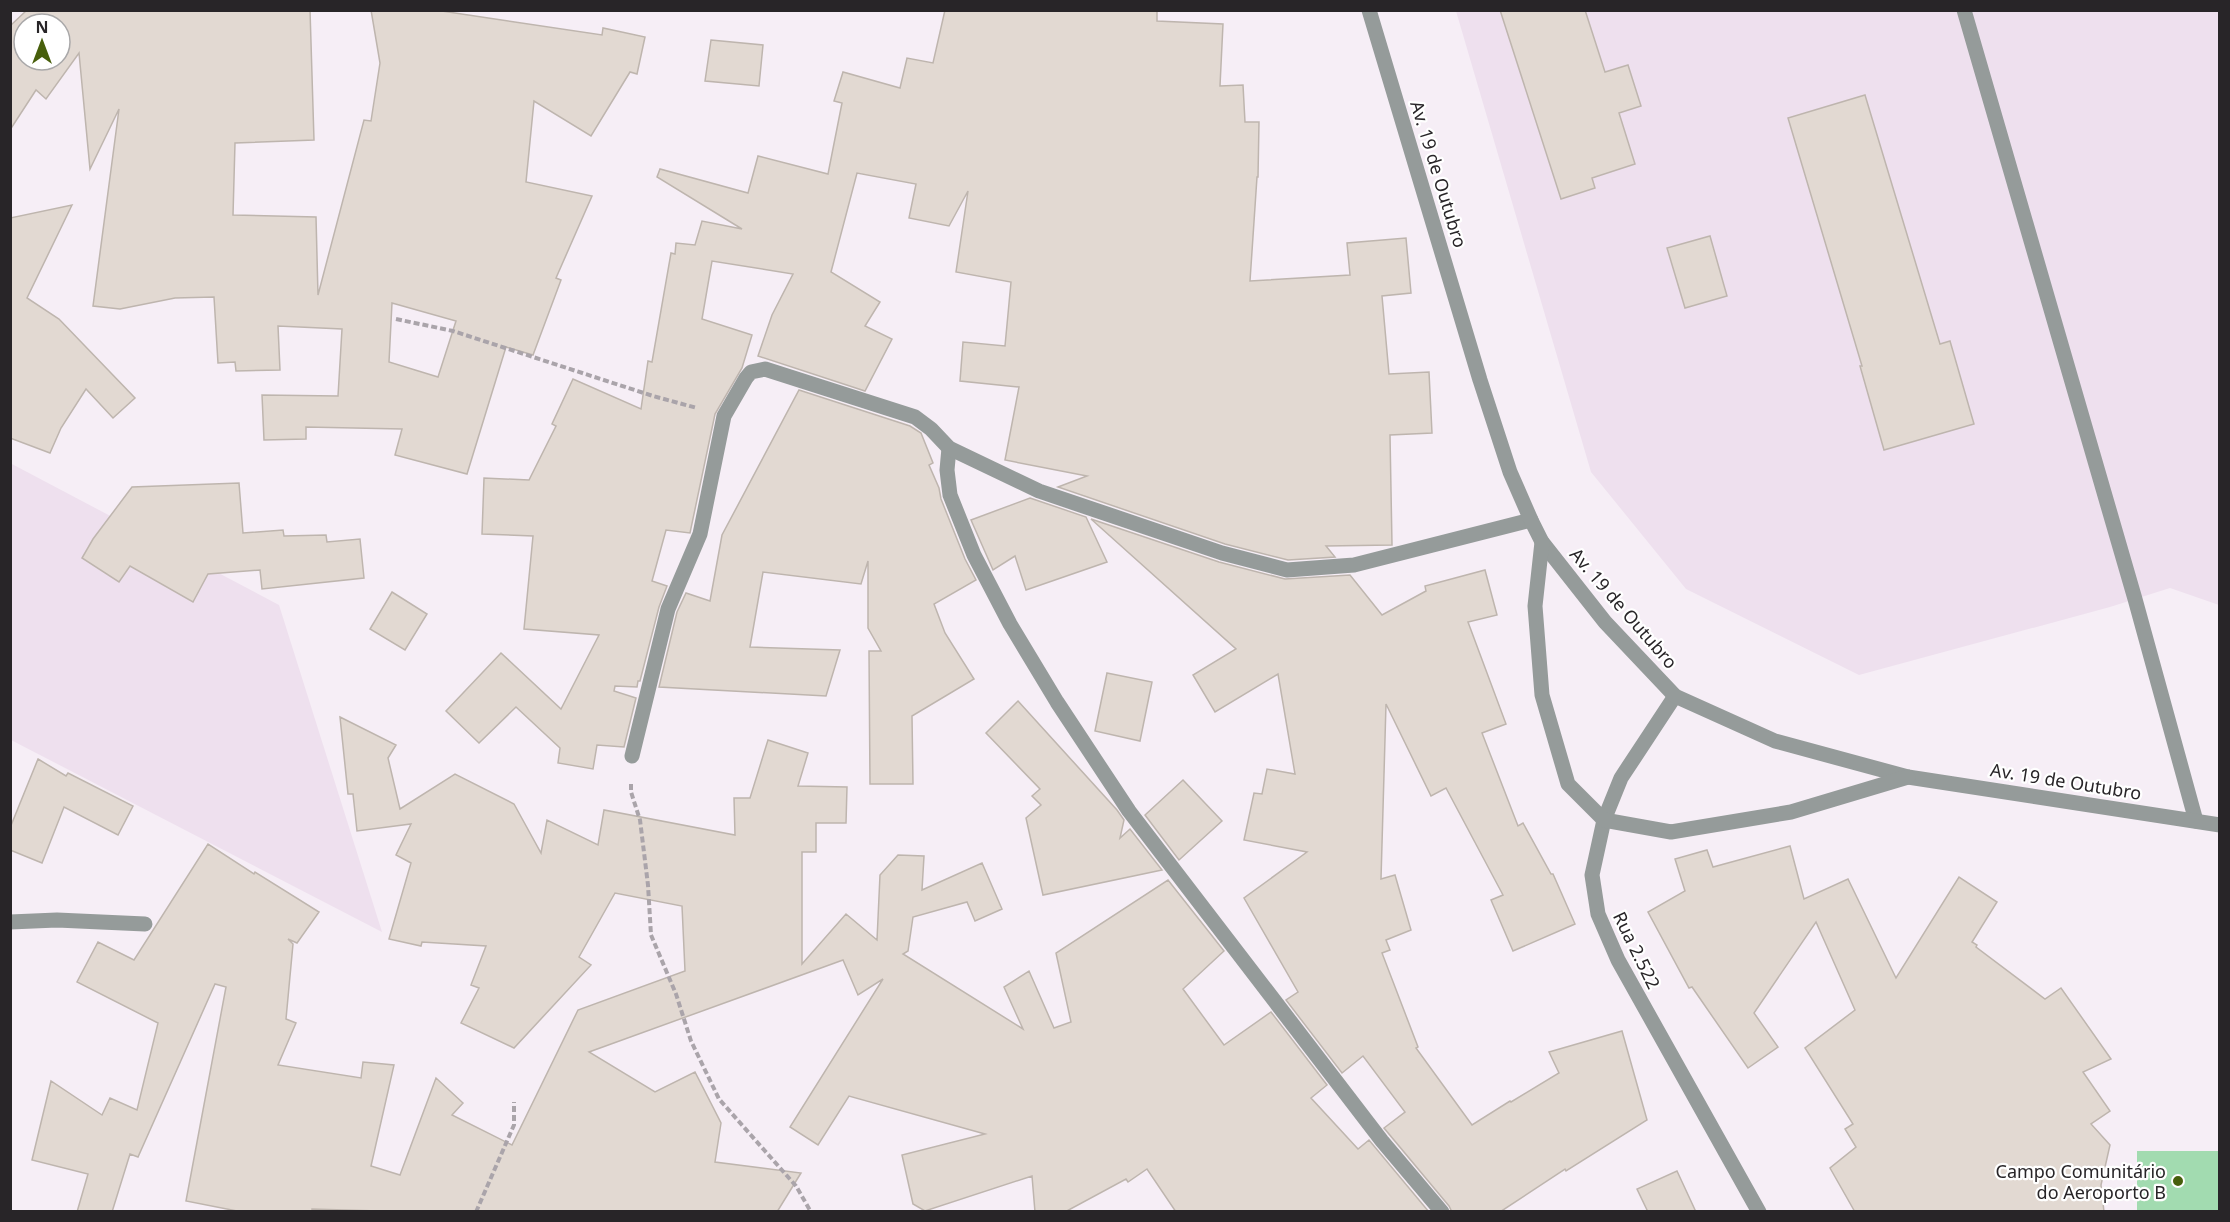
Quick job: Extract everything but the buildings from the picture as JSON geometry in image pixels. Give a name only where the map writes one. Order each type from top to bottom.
[{"type":"street","name":"Av. 19 de Outubro","points":[[1370,10],[1480,380],[1510,472],[1542,542],[1605,622],[1675,696],[1775,741],[1908,777],[2220,825]]},
{"type":"street","points":[[1964,10],[2196,821]]},
{"type":"street","points":[[632,756],[668,609],[700,534],[724,416],[751,372],[765,369],[915,417],[931,429],[949,448],[1039,491],[1222,553],[1287,570],[1354,566],[1531,519]]},
{"type":"street","points":[[949,448],[947,470],[950,495],[974,555],[1010,624],[1057,702],[1129,811],[1382,1141],[1442,1212]]},
{"type":"street","points":[[1542,542],[1535,606],[1542,695],[1568,784],[1605,820],[1671,832],[1791,812],[1908,777]]},
{"type":"street","name":"Rua 2.522","points":[[1675,696],[1621,778],[1605,820],[1592,875],[1598,914],[1618,960],[1759,1212]]},
{"type":"street","points":[[10,922],[57,920],[145,924]]},
{"type":"path","points":[[396,319],[453,331],[653,396],[724,416]]},
{"type":"path","points":[[632,756],[631,792],[640,820],[651,935],[676,994],[692,1041],[719,1099],[796,1186],[811,1212]]},
{"type":"path","points":[[476,1212],[514,1125],[514,1102]]},
{"type":"shaded area","points":[[1456,11],[2219,11],[2219,605],[2170,588],[2110,607],[1859,675],[1686,589],[1591,472]]},
{"type":"shaded area","points":[[10,463],[279,605],[382,932],[11,740]]},
{"type":"green space","name":"Campo Comunitário do Aeroporto B","points":[[2137,1151],[2219,1151],[2219,1211],[2137,1211]]},
{"type":"place","name":"Campo Comunitário do Aeroporto B","points":[[2178,1181]]}]
